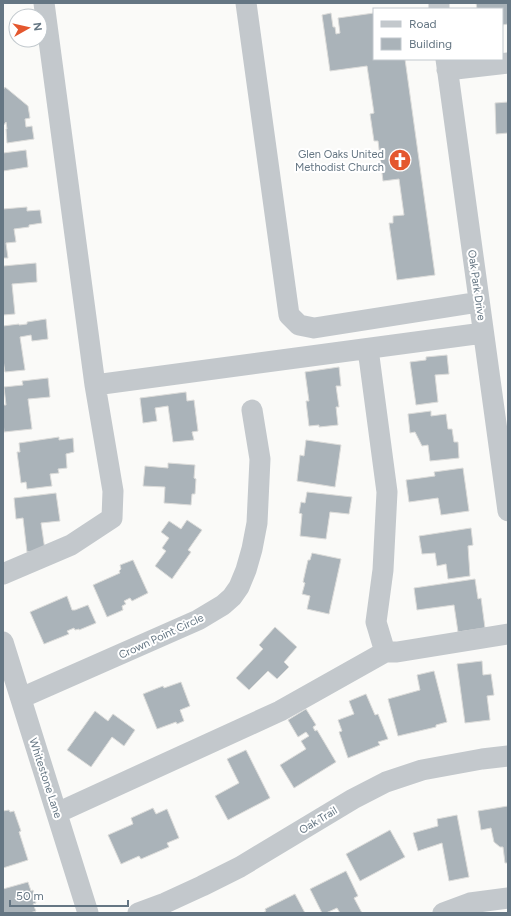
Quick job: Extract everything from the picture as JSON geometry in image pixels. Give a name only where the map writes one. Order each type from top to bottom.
[{"type":"street","points":[[3,574],[71,545],[112,518],[113,491],[95,385],[44,3]]},
{"type":"street","points":[[246,3],[288,315],[299,325],[314,328],[479,302]]},
{"type":"street","points":[[447,65],[508,63]]},
{"type":"street","name":"Oak Park Drive","points":[[447,65],[508,511]]},
{"type":"street","points":[[95,385],[484,333]]},
{"type":"street","points":[[368,349],[387,492],[383,570],[376,622],[385,652]]},
{"type":"street","name":"Crown Point Circle","points":[[21,698],[198,620],[223,605],[232,597],[239,587],[246,570],[257,523],[260,459],[252,410]]},
{"type":"street","points":[[57,813],[280,711],[385,652],[397,652],[508,634]]},
{"type":"street","name":"Whitestone Lane","points":[[3,642],[88,913]]},
{"type":"street","name":"Oak Trail","points":[[138,913],[165,903],[240,867],[346,803],[386,782],[422,770],[482,759],[508,756]]},
{"type":"street","points":[[443,913],[470,903],[508,898]]},
{"type":"building","points":[[476,3],[508,3],[508,24],[503,25],[503,8],[477,8]]},
{"type":"building","name":"Glen Oaks United Methodist Church","points":[[331,13],[333,27],[335,27],[336,34],[340,33],[338,18],[373,13],[373,60],[405,60],[435,275],[397,280],[389,223],[393,223],[393,216],[404,215],[399,179],[383,181],[378,141],[374,141],[370,114],[374,113],[367,66],[330,71],[322,15]]},
{"type":"building","points":[[5,87],[28,106],[30,118],[25,119],[26,127],[32,126],[34,139],[7,143],[6,122],[3,126],[3,90]]},
{"type":"building","points":[[508,102],[508,133],[496,134],[495,103]]},
{"type":"building","points":[[26,150],[28,167],[3,171],[3,153]]},
{"type":"building","points":[[27,207],[27,211],[40,210],[42,223],[14,229],[16,242],[6,243],[8,258],[3,258],[3,209]]},
{"type":"building","points":[[36,263],[37,282],[12,284],[15,314],[3,315],[3,266]]},
{"type":"building","points":[[46,319],[48,339],[32,341],[31,335],[20,337],[25,370],[5,372],[3,360],[3,326],[27,324],[27,322]]},
{"type":"building","points":[[447,355],[449,374],[435,375],[438,402],[416,405],[410,362],[426,360],[426,357]]},
{"type":"building","points":[[339,367],[341,386],[336,386],[339,407],[336,407],[338,425],[319,427],[319,425],[309,426],[306,401],[309,401],[305,372]]},
{"type":"building","points":[[48,378],[50,397],[28,399],[32,429],[4,432],[3,405],[6,405],[4,387],[23,385],[22,381]]},
{"type":"building","points":[[186,392],[187,401],[194,400],[198,431],[192,432],[194,440],[173,442],[168,406],[155,408],[157,421],[143,423],[140,398]]},
{"type":"building","points":[[431,411],[431,416],[446,414],[448,429],[452,429],[454,442],[458,442],[459,458],[430,461],[428,445],[422,446],[415,432],[410,433],[408,414]]},
{"type":"building","points":[[59,437],[59,440],[73,438],[74,452],[66,454],[67,468],[58,469],[59,473],[50,474],[52,486],[27,489],[26,482],[21,483],[17,452],[20,452],[19,443]]},
{"type":"building","points":[[306,440],[341,445],[335,487],[297,481],[300,455],[304,456]]},
{"type":"building","points":[[168,463],[195,465],[195,494],[192,494],[191,505],[164,503],[165,487],[143,486],[145,466],[168,468]]},
{"type":"building","points":[[463,468],[469,511],[441,515],[438,498],[409,502],[406,480],[435,476],[434,472]]},
{"type":"building","points":[[307,492],[352,497],[349,514],[330,512],[326,539],[300,536],[302,514],[299,513],[301,502],[305,503]]},
{"type":"building","points":[[56,493],[60,521],[41,523],[45,550],[27,552],[23,518],[16,519],[14,498]]},
{"type":"building","points":[[187,520],[202,530],[188,550],[191,552],[172,579],[155,566],[166,551],[162,548],[169,538],[161,532],[169,521],[181,529]]},
{"type":"building","points":[[471,528],[473,545],[468,546],[470,576],[448,579],[446,564],[437,566],[435,553],[422,554],[419,536]]},
{"type":"building","points":[[312,553],[341,559],[329,614],[307,609],[310,596],[302,594],[308,560],[310,560]]},
{"type":"building","points":[[133,560],[148,593],[132,601],[130,598],[124,601],[126,604],[122,606],[123,610],[107,617],[93,585],[120,573],[120,565]]},
{"type":"building","points":[[475,579],[478,599],[481,598],[485,628],[458,632],[454,605],[417,610],[414,588]]},
{"type":"building","points":[[67,596],[72,610],[88,605],[96,623],[79,630],[75,630],[74,628],[67,631],[69,634],[44,644],[30,612]]},
{"type":"building","points":[[275,627],[297,647],[284,662],[289,667],[277,679],[268,671],[249,690],[236,678],[263,649],[259,645]]},
{"type":"building","points":[[482,661],[483,675],[491,674],[494,695],[487,696],[490,720],[465,723],[457,664]]},
{"type":"building","points":[[434,671],[447,722],[436,725],[436,727],[398,736],[388,699],[420,690],[417,675]]},
{"type":"building","points":[[181,682],[190,706],[180,710],[184,721],[177,724],[176,722],[157,729],[143,694],[163,686],[164,688]]},
{"type":"building","points":[[366,694],[375,715],[378,714],[388,739],[378,742],[380,745],[348,758],[339,732],[342,731],[338,720],[354,714],[349,701]]},
{"type":"building","points":[[306,709],[316,725],[313,727],[315,731],[317,730],[336,762],[294,788],[280,765],[306,749],[301,741],[309,736],[306,732],[298,737],[288,720]]},
{"type":"building","points":[[95,711],[108,721],[113,714],[135,730],[124,746],[112,737],[91,767],[67,750]]},
{"type":"building","points":[[246,750],[270,798],[228,820],[215,796],[239,783],[227,759]]},
{"type":"building","points":[[508,806],[508,863],[505,863],[503,847],[500,847],[494,842],[491,828],[481,830],[478,811]]},
{"type":"building","points":[[153,808],[156,814],[167,809],[179,838],[167,843],[169,847],[141,859],[139,856],[121,864],[108,835],[133,824],[131,818]]},
{"type":"building","points":[[9,810],[10,812],[14,811],[21,831],[19,832],[28,860],[3,868],[3,811]]},
{"type":"building","points":[[457,815],[469,877],[449,881],[442,843],[418,851],[413,833],[438,826],[437,819]]},
{"type":"building","points":[[390,830],[405,857],[360,881],[346,854]]},
{"type":"building","points":[[346,871],[358,896],[354,898],[362,913],[340,913],[337,908],[326,913],[322,913],[310,889]]},
{"type":"building","points":[[28,882],[31,891],[33,890],[36,903],[33,904],[36,911],[30,913],[3,913],[3,889]]},
{"type":"building","points":[[295,894],[305,913],[263,913],[266,911],[265,909]]},
{"type":"place","name":"Glen Oaks United Methodist Church","points":[[400,160]]}]
